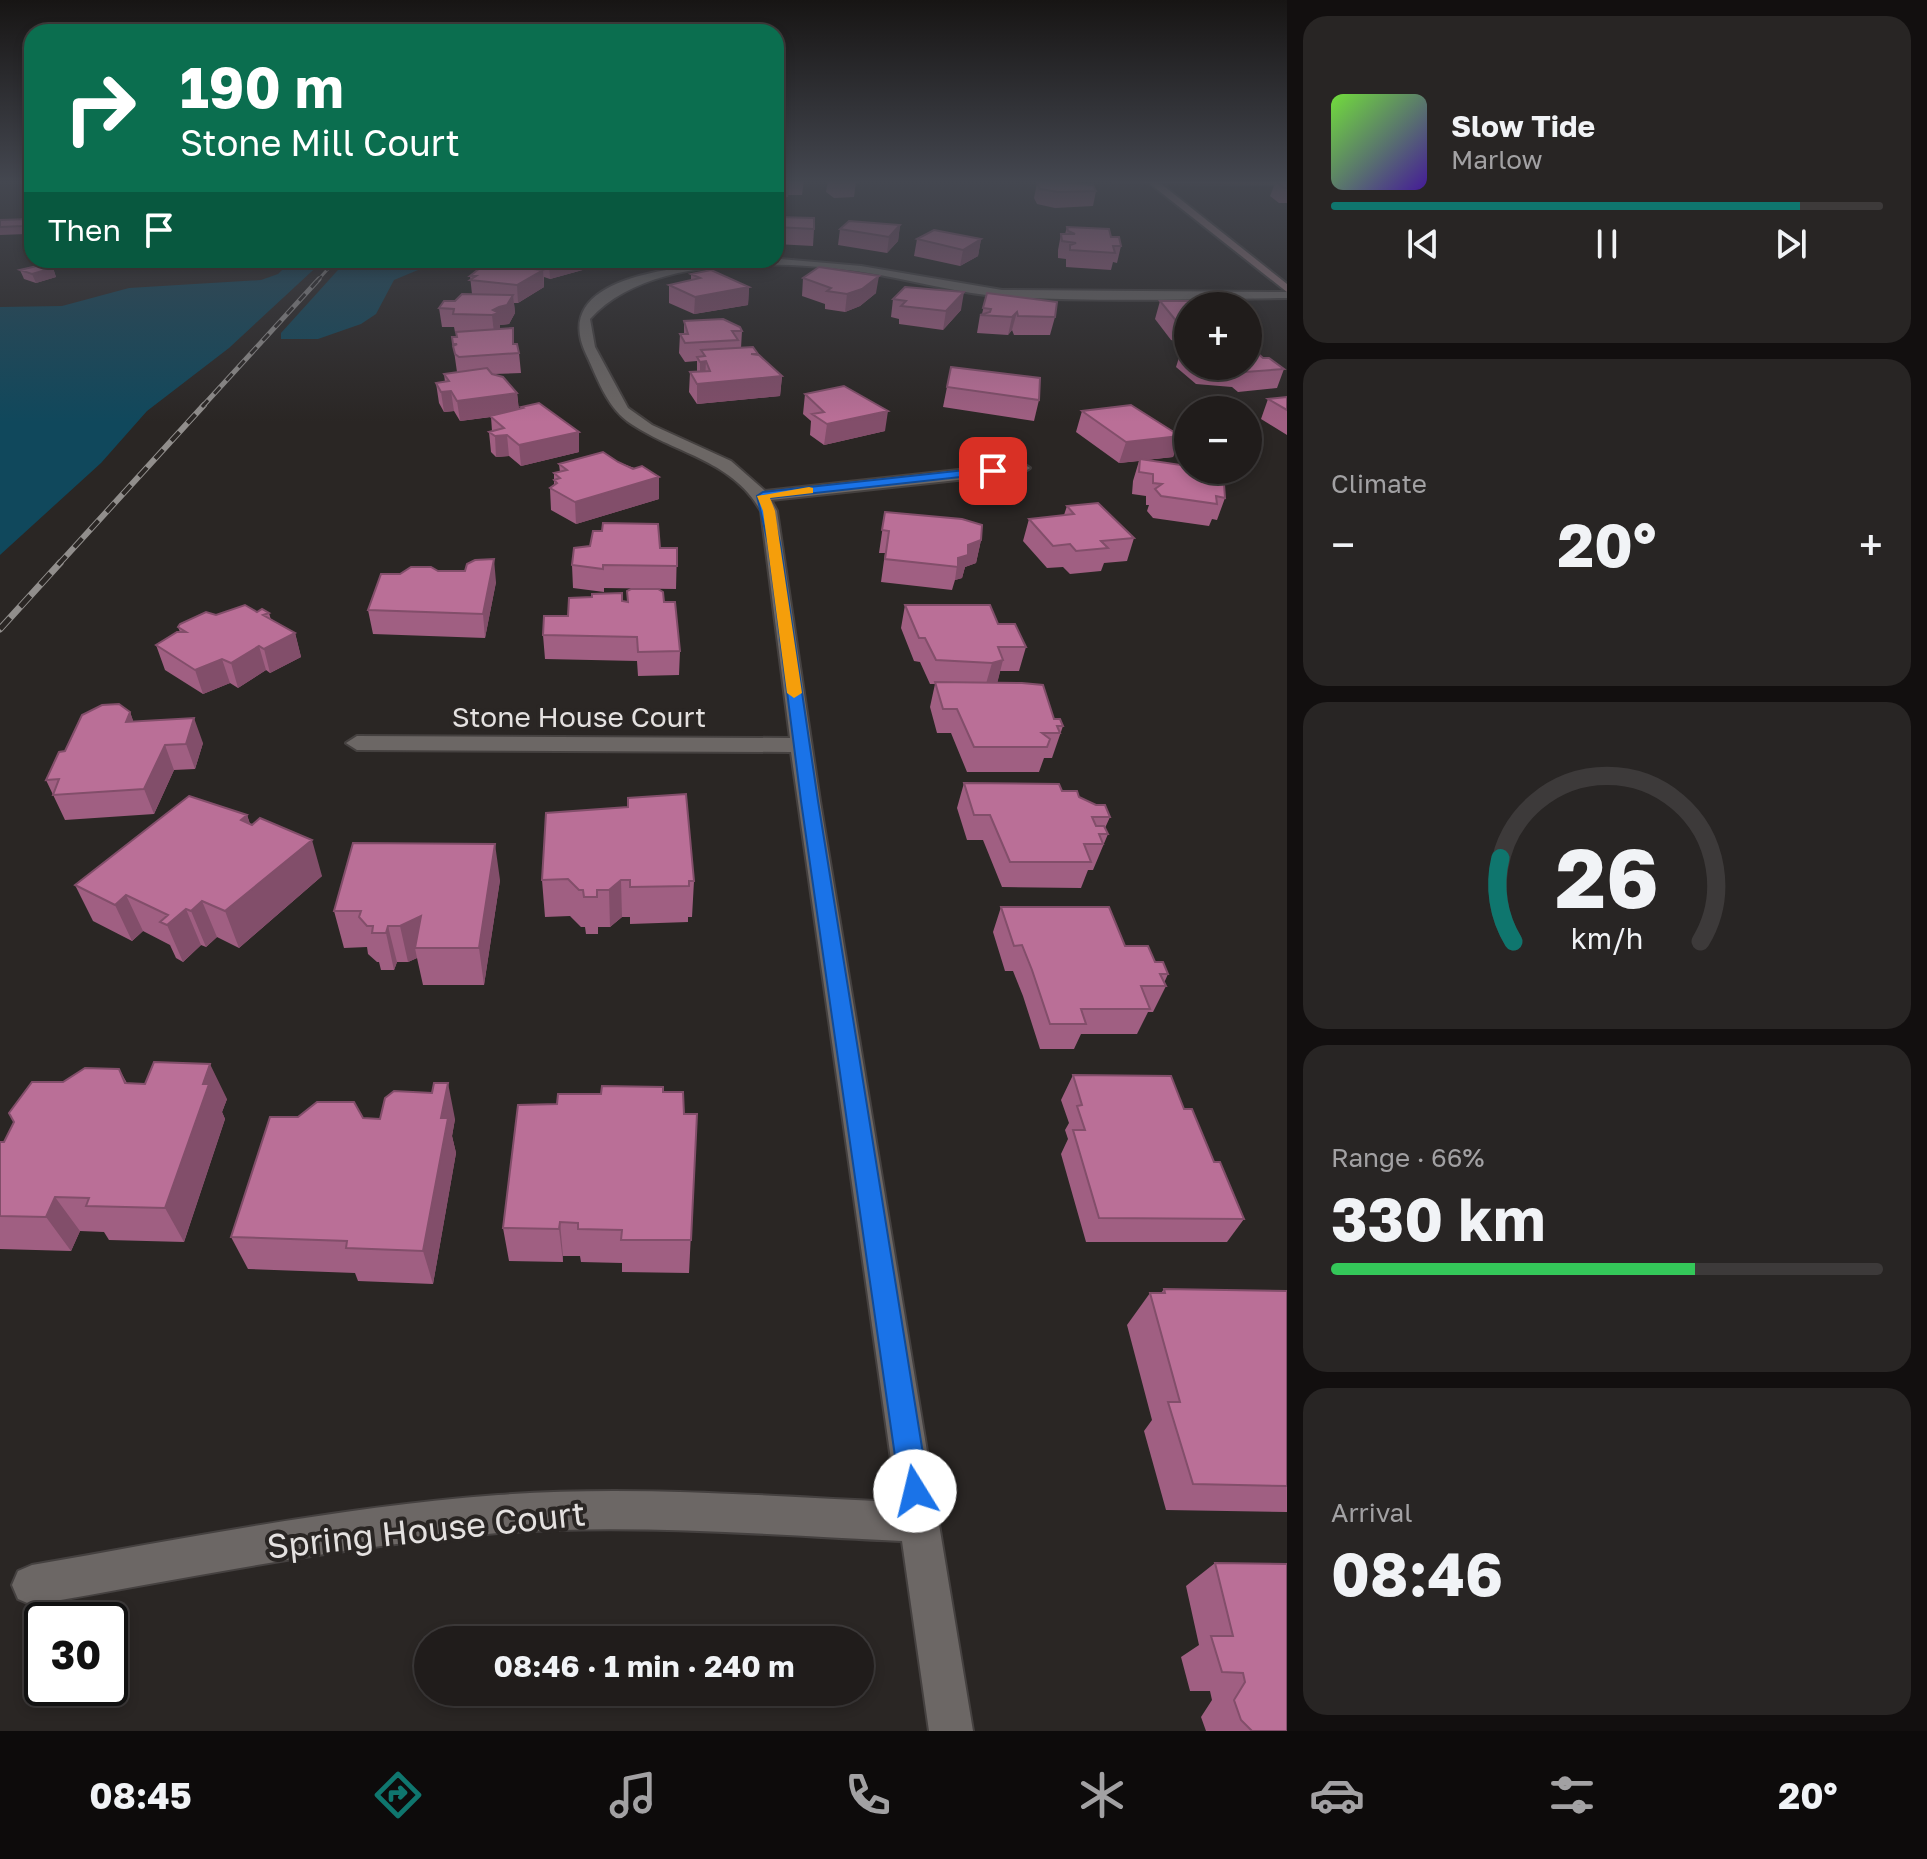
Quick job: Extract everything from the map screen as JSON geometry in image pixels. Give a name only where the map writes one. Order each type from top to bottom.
[{"type":"street","points":[[1252,261],[1287,289]]},
{"type":"street","points":[[784,264],[843,266],[952,288],[1003,293],[1287,295]]},
{"type":"street","points":[[724,268],[662,275],[630,284],[596,303],[584,318],[583,335],[621,407],[647,427],[720,461],[763,496],[769,511],[801,745],[951,1731]]},
{"type":"street","points":[[763,496],[1022,468]]},
{"type":"street","name":"Stone House Court","points":[[357,743],[801,745]]},
{"type":"street","name":"Spring House Court","points":[[32,1585],[284,1542],[499,1514],[607,1509],[919,1522]]},
{"type":"water","points":[[284,268],[315,268],[229,348],[147,411],[101,463],[0,555],[0,307],[62,306],[129,288],[261,280],[278,274]]},
{"type":"water","points":[[340,268],[423,268],[394,280],[376,314],[361,324],[318,339],[281,339],[281,333]]},
{"type":"building","points":[[819,267],[879,276],[862,289],[847,294],[827,291],[831,288],[803,278]]},
{"type":"building","points":[[28,268],[53,268],[32,274],[20,270]]},
{"type":"building","points":[[480,268],[543,270],[517,285],[470,280],[476,276],[470,276]]},
{"type":"building","points":[[711,270],[749,287],[695,297],[669,285],[700,278],[691,274]]},
{"type":"building","points":[[905,287],[964,292],[946,311],[901,306],[906,301],[893,299]]},
{"type":"building","points":[[987,293],[1057,302],[1055,317],[1018,316],[1017,312],[1012,317],[980,315],[991,309],[983,308]]},
{"type":"building","points":[[462,294],[513,295],[507,305],[493,310],[499,313],[492,315],[453,314],[454,309],[439,308],[444,301],[455,301]]},
{"type":"building","points":[[1160,301],[1174,301],[1174,318]]},
{"type":"building","points":[[723,319],[740,327],[742,331],[732,331],[738,340],[685,343],[680,334],[688,334],[684,321]]},
{"type":"building","points":[[513,328],[513,344],[517,344],[519,353],[459,357],[455,354],[453,346],[457,344],[453,344],[452,337],[457,337],[456,332]]},
{"type":"building","points":[[753,347],[758,354],[751,354],[759,355],[782,376],[697,384],[690,372],[710,371],[706,361],[700,362],[697,357],[705,356],[701,350]]},
{"type":"building","points":[[1262,357],[1269,358],[1284,369],[1262,371]]},
{"type":"building","points":[[951,367],[1040,378],[1039,400],[947,387]]},
{"type":"building","points":[[487,368],[492,374],[503,377],[517,393],[457,401],[451,391],[441,392],[436,383],[449,381],[444,374]]},
{"type":"building","points":[[844,386],[888,411],[827,424],[812,414],[824,412],[805,394]]},
{"type":"building","points":[[1287,397],[1287,410],[1268,399]]},
{"type":"building","points":[[539,403],[579,432],[519,445],[507,435],[495,436],[489,432],[504,428],[490,416]]},
{"type":"building","points":[[1131,405],[1174,432],[1174,437],[1126,442],[1082,411]]},
{"type":"building","points":[[603,452],[633,469],[642,466],[659,477],[575,502],[550,488],[557,483],[554,480],[560,478],[554,473],[567,470],[559,464]]},
{"type":"building","points":[[1140,459],[1174,464],[1174,484],[1224,484],[1225,498],[1216,496],[1217,504],[1161,496],[1155,489],[1162,484],[1153,483],[1153,474],[1139,472]]},
{"type":"building","points":[[1098,503],[1134,538],[1101,541],[1108,548],[1076,551],[1070,544],[1053,546],[1029,519],[1074,514],[1067,506]]},
{"type":"building","points":[[885,512],[962,519],[982,525],[981,540],[968,545],[968,555],[958,558],[958,567],[885,559],[889,531],[882,530]]},
{"type":"building","points":[[603,523],[658,524],[660,548],[677,548],[677,566],[603,565],[603,569],[572,565],[574,548],[590,546],[593,531],[602,531]]},
{"type":"building","points":[[494,559],[483,614],[368,610],[381,574],[400,574],[411,567],[465,571],[467,564],[475,560]]},
{"type":"building","points":[[658,589],[663,592],[664,602],[675,602],[680,651],[638,652],[637,637],[543,635],[544,616],[568,616],[569,598],[622,593],[622,601],[628,602],[627,591]]},
{"type":"building","points":[[245,605],[257,612],[262,609],[269,613],[263,615],[295,633],[264,649],[259,646],[231,663],[222,659],[195,670],[156,645],[177,632],[186,632],[178,627],[180,624],[206,612],[216,615]]},
{"type":"building","points":[[905,605],[990,605],[998,624],[1015,624],[1026,647],[998,647],[1003,660],[992,663],[936,660],[925,638],[919,638]]},
{"type":"building","points":[[935,682],[1043,685],[1054,719],[1060,719],[1063,726],[1057,726],[1060,733],[1042,733],[1050,739],[1047,747],[974,747],[957,709],[943,709]]},
{"type":"building","points":[[119,704],[130,712],[126,722],[194,718],[186,744],[165,745],[144,789],[53,795],[59,779],[46,780],[59,752],[65,751],[82,715],[102,705]]},
{"type":"building","points":[[964,783],[1059,784],[1062,791],[1077,791],[1079,797],[1096,805],[1105,805],[1110,817],[1092,817],[1096,826],[1104,826],[1108,834],[1099,834],[1103,844],[1084,844],[1091,862],[1010,862],[990,815],[974,815]]},
{"type":"building","points":[[686,794],[694,881],[689,881],[689,886],[630,887],[630,880],[621,880],[609,890],[597,890],[597,897],[584,897],[583,890],[568,879],[542,880],[546,813],[628,807],[628,798]]},
{"type":"building","points":[[189,796],[247,815],[241,820],[252,825],[260,818],[312,840],[225,911],[202,901],[191,911],[186,909],[167,925],[160,922],[168,915],[126,895],[115,905],[75,885]]},
{"type":"building","points":[[353,843],[495,844],[479,948],[415,948],[421,916],[400,926],[388,926],[386,933],[372,933],[373,926],[367,926],[359,917],[361,911],[334,911]]},
{"type":"building","points":[[1001,907],[1109,907],[1125,946],[1148,946],[1155,962],[1163,962],[1168,974],[1160,974],[1166,986],[1141,986],[1150,1009],[1081,1009],[1086,1024],[1050,1024],[1022,945],[1014,946]]},
{"type":"building","points":[[154,1062],[210,1064],[203,1084],[209,1084],[165,1208],[86,1206],[89,1198],[55,1197],[46,1217],[0,1216],[0,1142],[4,1142],[14,1122],[9,1113],[32,1082],[63,1082],[85,1068],[119,1069],[125,1083],[145,1084]]},
{"type":"building","points":[[1073,1075],[1171,1076],[1184,1109],[1192,1109],[1214,1162],[1220,1162],[1244,1219],[1099,1218],[1073,1130],[1085,1130],[1077,1106],[1082,1105]]},
{"type":"building","points":[[434,1083],[448,1083],[441,1118],[448,1118],[423,1251],[346,1248],[347,1241],[231,1237],[270,1117],[298,1117],[317,1102],[354,1102],[363,1118],[380,1119],[385,1098],[394,1091],[432,1093]]},
{"type":"building","points":[[602,1086],[663,1087],[663,1092],[683,1092],[684,1114],[697,1114],[691,1240],[621,1240],[622,1230],[578,1229],[578,1223],[560,1222],[559,1229],[503,1228],[518,1105],[557,1104],[558,1094],[601,1094]]},
{"type":"building","points":[[1164,1289],[1287,1291],[1287,1486],[1193,1484],[1168,1402],[1180,1402],[1150,1293],[1165,1293]]},
{"type":"building","points":[[1215,1563],[1287,1564],[1287,1731],[1252,1731],[1241,1720],[1234,1700],[1245,1682],[1243,1673],[1222,1672],[1211,1636],[1233,1636]]},
{"type":"railway","points":[[317,281],[329,268]]},
{"type":"railway","points":[[202,407],[319,279]]},
{"type":"railway","points":[[58,565],[204,405]]},
{"type":"railway","points":[[0,629],[60,563]]},
{"type":"slow traffic","points":[[794,693],[769,511],[763,496],[809,491]]},
{"type":"route","points":[[915,1491],[809,801],[774,543],[769,511],[763,496],[993,471]]}]
